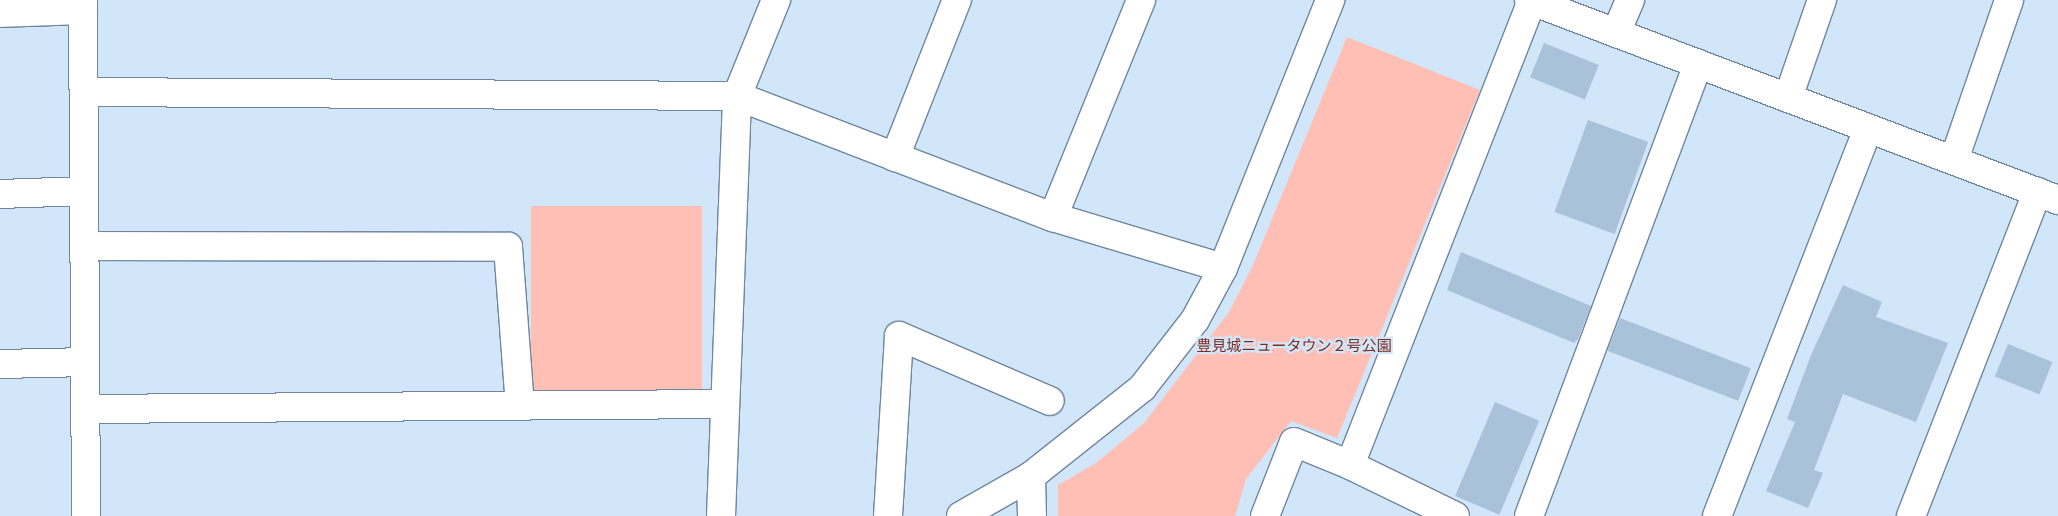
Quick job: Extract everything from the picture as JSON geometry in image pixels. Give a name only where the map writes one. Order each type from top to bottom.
[{"type":"street","points":[[721,516],[737,96],[776,0]]},
{"type":"street","points":[[895,157],[957,0]]},
{"type":"street","points":[[1053,217],[1142,0]]},
{"type":"street","points":[[961,516],[1031,476],[1142,388],[1195,320],[1223,268],[1330,0]]},
{"type":"street","points":[[1350,465],[1530,0],[2048,196],[1911,516]]},
{"type":"street","points":[[1616,33],[1630,0]]},
{"type":"street","points":[[1788,98],[1822,0]]},
{"type":"street","points":[[1954,160],[2009,0]]},
{"type":"street","points":[[0,13],[83,5],[86,516]]},
{"type":"street","points":[[1529,516],[1698,64]]},
{"type":"street","points":[[84,92],[737,96],[1053,217],[1223,268]]},
{"type":"street","points":[[1717,516],[1868,128]]},
{"type":"street","points":[[0,194],[84,191]]},
{"type":"street","points":[[84,246],[508,247],[520,405]]},
{"type":"street","points":[[888,516],[899,336],[1050,402]]},
{"type":"street","points":[[0,364],[85,362]]},
{"type":"street","points":[[85,409],[725,404]]},
{"type":"street","points":[[1265,516],[1294,442],[1350,465],[1423,510],[1455,516]]},
{"type":"street","points":[[1031,476],[1032,516]]},
{"type":"green space","name":"豊見城ニュータウン２号公園","points":[[1347,37],[1480,90],[1337,438],[1291,421],[1246,479],[1235,516],[1058,516],[1058,485],[1096,463],[1144,423],[1229,312],[1253,265]]},
{"type":"green space","points":[[531,206],[702,206],[702,392],[531,392]]},
{"type":"building","points":[[1544,43],[1599,65],[1585,99],[1530,77]]},
{"type":"building","points":[[1588,120],[1648,142],[1615,234],[1554,212]]},
{"type":"building","points":[[1461,252],[1591,306],[1578,339],[1574,343],[1447,290]]},
{"type":"building","points":[[1843,285],[1882,302],[1876,317],[1948,343],[1916,422],[1843,394],[1814,470],[1823,473],[1808,508],[1766,491],[1795,422],[1787,419],[1811,355]]},
{"type":"building","points":[[1620,318],[1751,368],[1738,401],[1607,351]]},
{"type":"building","points":[[2008,344],[2053,362],[2039,394],[1995,376]]},
{"type":"building","points":[[1495,402],[1539,421],[1499,515],[1455,496]]}]
